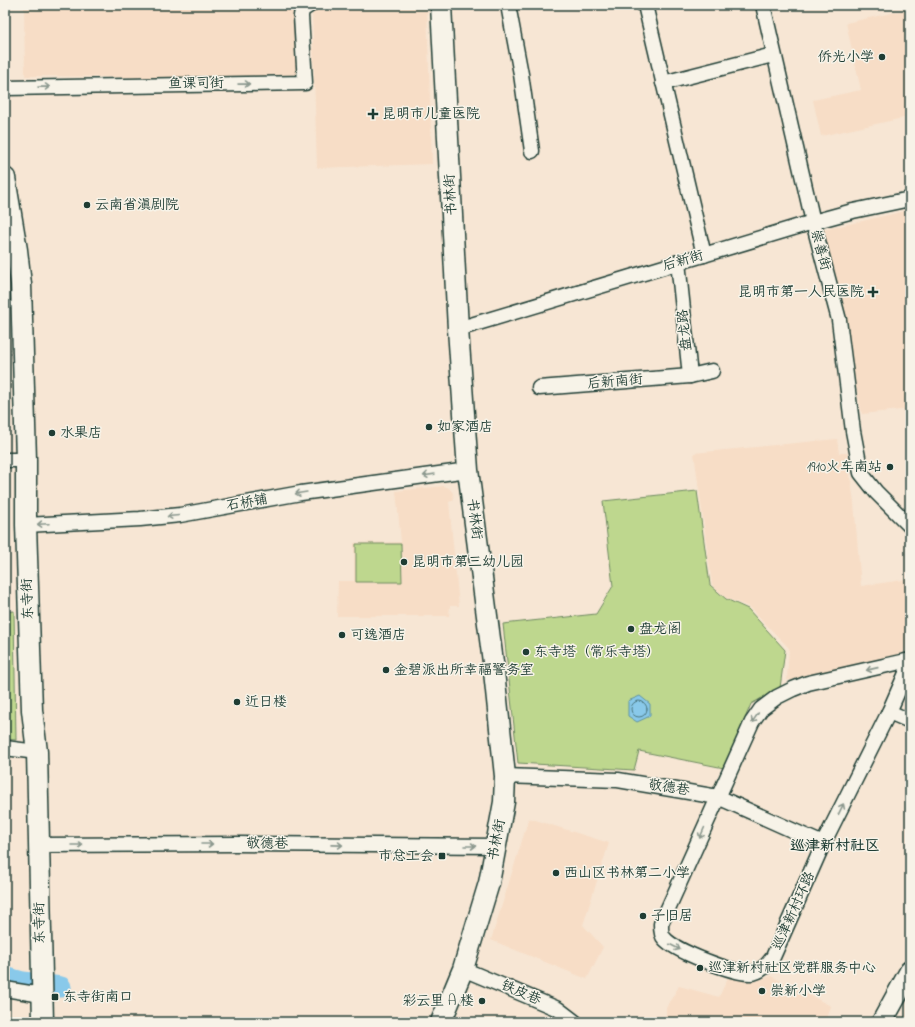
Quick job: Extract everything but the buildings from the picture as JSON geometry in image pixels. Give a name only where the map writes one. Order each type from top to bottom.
[{"type":"street","name":"鱼课司街","points":[[5,88],[305,83],[301,16],[302,10],[310,5]]},
{"type":"street","name":"书林街","points":[[441,5],[458,329],[468,470],[493,662],[505,776],[504,802],[489,883],[463,969],[441,1022]]},
{"type":"street","points":[[508,5],[521,74],[532,151]]},
{"type":"street","points":[[645,5],[704,255]]},
{"type":"street","name":"崇善街","points":[[763,5],[773,55],[838,320],[854,437],[861,473],[876,492],[910,526]]},
{"type":"street","points":[[663,83],[773,55]]},
{"type":"street","name":"东寺街","points":[[5,178],[18,250],[21,284],[26,460],[26,525],[32,710],[37,752],[43,1022]]},
{"type":"street","name":"后新街","points":[[458,329],[813,222],[853,211],[910,199]]},
{"type":"street","name":"盘龙路","points":[[678,262],[690,376]]},
{"type":"street","points":[[690,376],[712,371]]},
{"type":"street","name":"后新南街","points":[[540,388],[690,376]]},
{"type":"street","points":[[5,460],[26,460]]},
{"type":"street","name":"石桥铺","points":[[26,525],[180,516],[301,493],[468,470]]},
{"type":"street","name":"巡津新村环路","points":[[910,660],[808,684],[777,697],[761,709],[752,722],[661,924],[662,937],[670,945],[700,959],[727,968],[751,973],[764,969],[773,957],[824,844],[889,712],[910,664]]},
{"type":"street","points":[[889,712],[910,721]]},
{"type":"street","points":[[5,748],[37,752]]},
{"type":"street","name":"敬德巷","points":[[505,776],[618,780],[718,797],[824,844]]},
{"type":"street","name":"敬德巷","points":[[38,845],[238,844],[496,846]]},
{"type":"street","name":"铁皮巷","points":[[463,969],[558,1009],[576,1022]]},
{"type":"street","points":[[882,1022],[910,971]]},
{"type":"street","points":[[5,989],[42,993]]},
{"type":"street","points":[[896,1022],[910,995]]},
{"type":"shaded area","points":[[24,5],[299,5],[298,79],[25,76]]},
{"type":"shaded area","name":"昆明市儿童医院","points":[[427,7],[432,164],[317,168],[312,11]]},
{"type":"shaded area","name":"侨光小学","points":[[910,9],[910,124],[908,117],[821,136],[813,100],[861,90],[846,23]]},
{"type":"shaded area","name":"昆明市第一人民医院","points":[[910,210],[910,409],[862,414],[823,230]]},
{"type":"shaded area","points":[[837,439],[839,453],[847,453],[854,503],[861,586],[910,579],[909,634],[903,655],[814,680],[787,680],[789,648],[749,607],[726,598],[712,585],[694,453]]},
{"type":"shaded area","name":"昆明市第三幼儿园","points":[[444,486],[449,488],[453,493],[454,500],[449,502],[459,606],[450,606],[449,616],[337,616],[338,581],[354,581],[354,543],[401,542],[396,491]]},
{"type":"shaded area","name":"西山区书林第二小学","points":[[529,818],[609,843],[583,925],[603,947],[587,979],[491,940]]},
{"type":"shaded area","name":"崇新小学","points":[[731,971],[757,981],[771,976],[831,1006],[826,1022],[666,1022],[666,1008],[679,986],[719,997]]},
{"type":"green space","points":[[697,491],[710,585],[726,599],[748,609],[785,650],[780,688],[751,704],[724,768],[639,751],[634,770],[518,763],[503,624],[596,614],[613,586],[603,501]]},
{"type":"green space","points":[[356,544],[401,544],[402,582],[356,582]]},
{"type":"green space","points":[[14,611],[16,740],[5,739],[5,612]]},
{"type":"water","points":[[640,696],[650,704],[650,716],[637,722],[628,716],[628,701]]},
{"type":"waterway","points":[[5,977],[23,982],[61,987]]},
{"type":"place","name":"侨光小学","points":[[882,57]]},
{"type":"place","name":"昆明市儿童医院","points":[[373,114]]},
{"type":"place","name":"云南省滇剧院","points":[[87,205]]},
{"type":"place","name":"昆明市第一人民医院","points":[[873,292]]},
{"type":"place","name":"如家酒店","points":[[429,427]]},
{"type":"place","name":"水果店","points":[[52,433]]},
{"type":"place","name":"1910火车南站","points":[[890,467]]},
{"type":"place","name":"昆明市第三幼儿园","points":[[404,562]]},
{"type":"place","name":"盘龙阁","points":[[631,629]]},
{"type":"place","name":"可逸酒店","points":[[342,635]]},
{"type":"place","name":"东寺塔（常乐寺塔）","points":[[526,652]]},
{"type":"place","name":"金碧派出所幸福警务室","points":[[386,670]]},
{"type":"place","name":"近日楼","points":[[237,702]]},
{"type":"place","name":"市总工会","points":[[442,856]]},
{"type":"place","name":"西山区书林第二小学","points":[[556,873]]},
{"type":"place","name":"子旧居","points":[[643,916]]},
{"type":"place","name":"巡津新村社区党群服务中心","points":[[700,968]]},
{"type":"place","name":"崇新小学","points":[[762,991]]},
{"type":"place","name":"东寺街南口","points":[[55,997]]},
{"type":"place","name":"彩云里 A 楼","points":[[482,1001]]},
{"type":"district","name":"巡津新村社区","points":[[835,846]]}]
